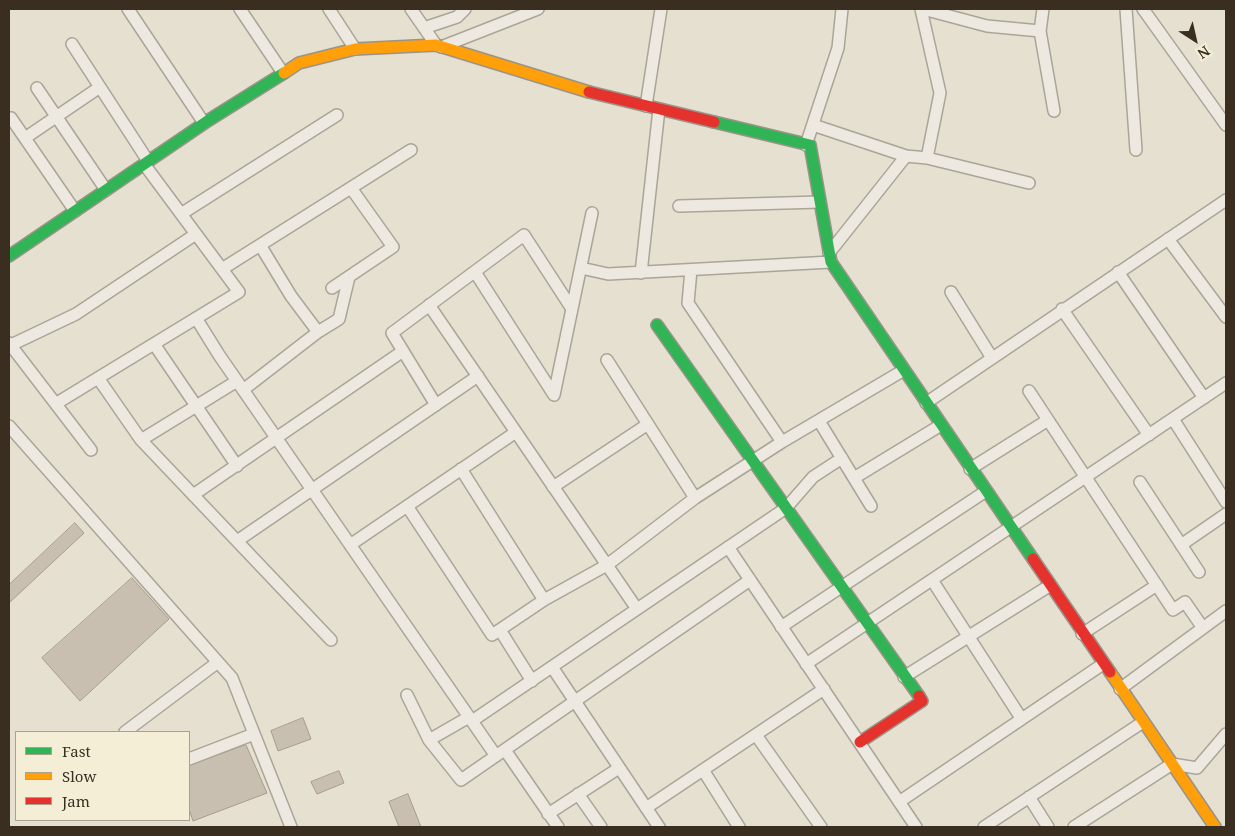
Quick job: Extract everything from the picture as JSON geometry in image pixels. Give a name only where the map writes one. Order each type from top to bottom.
[{"type":"street","points":[[128,9],[204,124]]},
{"type":"street","points":[[240,9],[283,73]]},
{"type":"street","points":[[328,9],[355,50]]},
{"type":"street","points":[[411,9],[438,46],[572,88],[810,145],[830,258],[1049,586],[1215,827]]},
{"type":"street","points":[[424,28],[457,17],[464,9]]},
{"type":"street","points":[[9,256],[204,124],[299,63],[355,50],[438,46],[538,9]]},
{"type":"street","points":[[646,106],[661,9]]},
{"type":"street","points":[[806,144],[838,48],[842,9]]},
{"type":"street","points":[[926,158],[940,93],[925,9],[968,15],[987,26],[1040,30]]},
{"type":"street","points":[[1043,9],[1040,30],[1054,111]]},
{"type":"street","points":[[1126,9],[1136,150]]},
{"type":"street","points":[[1143,9],[1226,125]]},
{"type":"street","points":[[57,404],[238,292],[146,163],[72,44]]},
{"type":"street","points":[[26,138],[100,87]]},
{"type":"street","points":[[37,88],[106,190]]},
{"type":"street","points":[[641,273],[658,109]]},
{"type":"street","points":[[181,214],[337,114]]},
{"type":"street","points":[[11,118],[75,211]]},
{"type":"street","points":[[813,125],[906,156],[926,158],[1029,183]]},
{"type":"street","points":[[222,269],[411,150]]},
{"type":"street","points":[[581,268],[608,274],[641,273],[830,258],[906,156]]},
{"type":"street","points":[[332,288],[393,247],[351,188]]},
{"type":"street","points":[[926,403],[1062,309],[1226,200]]},
{"type":"street","points":[[679,206],[820,202]]},
{"type":"street","points":[[475,272],[554,395],[592,213]]},
{"type":"street","points":[[91,450],[10,344],[76,314],[196,234]]},
{"type":"street","points":[[436,405],[392,332],[524,235],[572,309]]},
{"type":"street","points":[[1168,239],[1226,317]]},
{"type":"street","points":[[260,245],[291,296],[318,332]]},
{"type":"street","points":[[691,270],[688,303],[782,442]]},
{"type":"street","points":[[1118,272],[1204,398]]},
{"type":"street","points":[[141,440],[197,406],[240,386],[339,319],[349,277]]},
{"type":"street","points":[[951,292],[992,358]]},
{"type":"street","points":[[429,306],[637,609]]},
{"type":"street","points":[[1062,309],[1149,435]]},
{"type":"street","points":[[196,318],[240,386],[470,719],[500,753],[558,827]]},
{"type":"street","points":[[657,325],[922,701],[860,742]]},
{"type":"street","points":[[154,344],[237,466]]},
{"type":"street","points":[[193,495],[277,440],[404,351]]},
{"type":"street","points":[[607,360],[695,498]]},
{"type":"street","points":[[407,506],[492,635],[544,600],[607,564],[695,498],[782,442],[904,370]]},
{"type":"street","points":[[237,541],[478,376]]},
{"type":"street","points":[[98,378],[141,440],[331,640]]},
{"type":"street","points":[[806,664],[1226,384]]},
{"type":"street","points":[[1029,391],[1173,610],[1185,602],[1203,628]]},
{"type":"street","points":[[1173,419],[1226,502]]},
{"type":"street","points":[[970,469],[1048,420]]},
{"type":"street","points":[[819,421],[871,506]]},
{"type":"street","points":[[553,486],[648,424]]},
{"type":"street","points":[[854,478],[941,425]]},
{"type":"street","points":[[9,426],[232,678],[291,827]]},
{"type":"street","points":[[350,545],[516,432]]},
{"type":"street","points":[[429,740],[470,719],[532,681],[786,508],[813,477],[842,458]]},
{"type":"street","points":[[461,469],[544,600]]},
{"type":"street","points":[[1140,482],[1199,572]]},
{"type":"street","points":[[781,626],[986,491]]},
{"type":"street","points":[[1181,545],[1226,514]]},
{"type":"street","points":[[728,547],[916,827]]},
{"type":"street","points":[[407,695],[429,740],[462,780],[750,580]]},
{"type":"street","points":[[932,580],[1021,718]]},
{"type":"street","points":[[1082,634],[1157,585]]},
{"type":"street","points":[[904,677],[1049,586]]},
{"type":"street","points":[[1120,689],[1226,611]]},
{"type":"street","points":[[500,630],[532,681]]},
{"type":"street","points":[[126,731],[218,662]]},
{"type":"street","points":[[899,802],[1103,664]]},
{"type":"street","points":[[552,667],[659,827]]},
{"type":"street","points":[[646,808],[824,689]]},
{"type":"street","points":[[984,827],[1142,722]]},
{"type":"street","points":[[190,759],[254,734]]},
{"type":"street","points":[[1074,827],[1172,764],[1197,768],[1226,734]]},
{"type":"street","points":[[756,735],[821,827]]},
{"type":"street","points":[[548,814],[619,768]]},
{"type":"street","points":[[703,770],[740,827]]},
{"type":"street","points":[[578,794],[601,827]]},
{"type":"street","points":[[1030,797],[1048,827]]},
{"type":"building","points":[[75,523],[84,533],[9,603],[9,585]]},
{"type":"building","points":[[132,578],[169,619],[80,701],[42,658]]},
{"type":"building","points":[[303,718],[311,739],[278,751],[271,731]]},
{"type":"building","points":[[246,745],[267,793],[193,821],[190,812],[190,766]]},
{"type":"building","points":[[339,771],[344,783],[317,794],[311,782]]},
{"type":"building","points":[[408,794],[421,827],[399,827],[389,802]]},
{"type":"traffic: fast","points":[[9,256],[209,120],[284,73]]},
{"type":"traffic: fast","points":[[714,122],[810,145],[831,262],[1033,559]]},
{"type":"traffic: fast","points":[[657,325],[919,696]]},
{"type":"traffic: slow","points":[[284,73],[299,63],[355,49],[436,45],[589,92]]},
{"type":"traffic: slow","points":[[1110,672],[1215,827]]},
{"type":"traffic: jam","points":[[589,92],[714,122]]},
{"type":"traffic: jam","points":[[1033,559],[1110,672]]},
{"type":"traffic: jam","points":[[860,742],[922,701],[919,696]]}]
